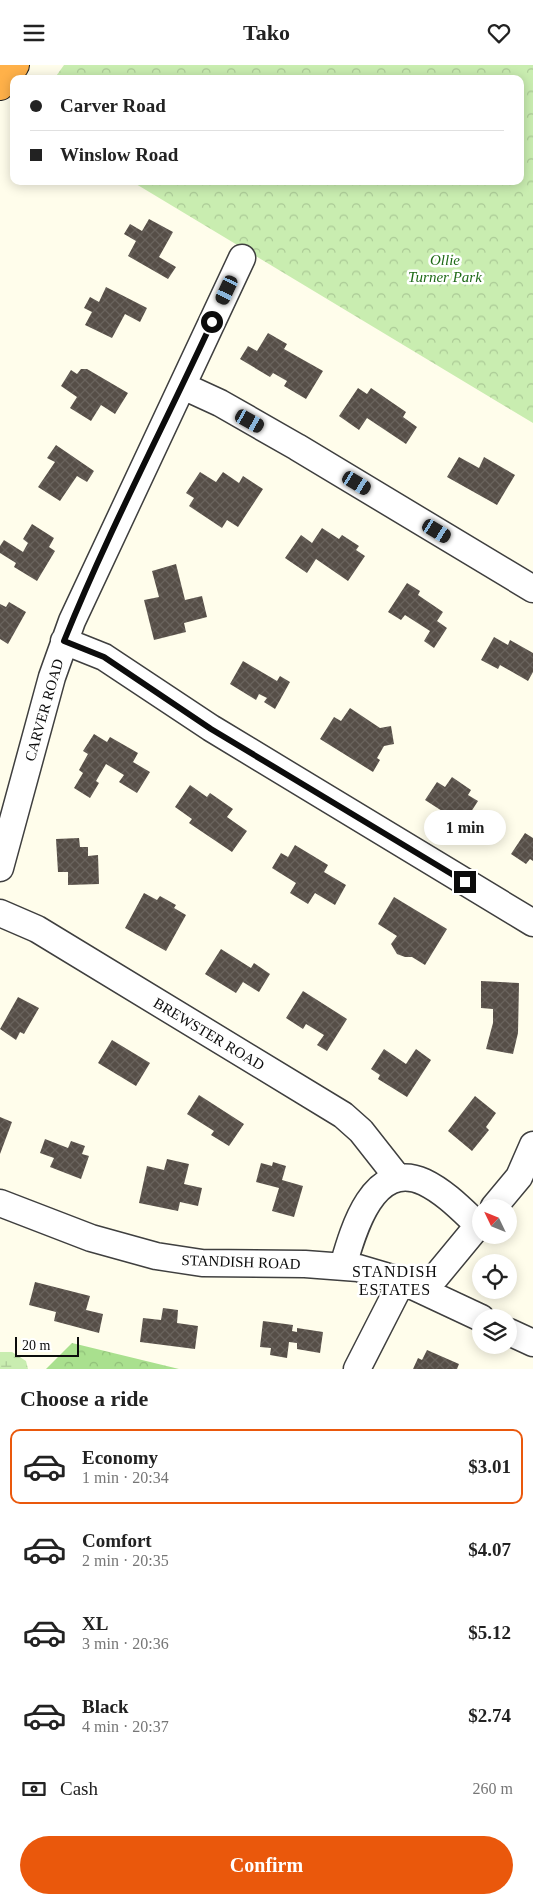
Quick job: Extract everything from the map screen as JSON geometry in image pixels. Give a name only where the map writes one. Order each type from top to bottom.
[{"type":"highway","points":[[0,86],[15,65]]},
{"type":"street","name":"CARVER ROAD","points":[[0,867],[64,641],[114,528],[242,258]]},
{"type":"street","points":[[183,385],[220,403],[297,447],[533,589]]},
{"type":"street","points":[[64,641],[104,657],[211,729],[533,923]]},
{"type":"street","name":"BREWSTER ROAD","points":[[0,913],[37,929],[343,1115],[361,1131],[398,1179]]},
{"type":"street","points":[[500,1199],[519,1177],[533,1145]]},
{"type":"street","points":[[343,1266],[352,1236],[367,1203],[381,1187],[398,1179],[416,1179],[437,1189],[472,1211]]},
{"type":"street","name":"STANDISH ROAD","points":[[0,1203],[91,1238],[156,1257],[202,1263],[343,1266],[413,1286],[472,1314]]},
{"type":"street","points":[[357,1369],[413,1286],[472,1229]]},
{"type":"street","points":[[517,1336],[533,1343]]},
{"type":"green space","name":"Ollie Turner Park","points":[[64,65],[533,65],[533,423],[138,185],[524,185],[524,75],[57,75]]},
{"type":"green space","points":[[72,1343],[179,1369],[46,1369]]},
{"type":"green space","points":[[0,1352],[12,1352],[26,1361],[28,1369],[0,1369]]},
{"type":"building","points":[[149,219],[173,232],[159,257],[176,267],[168,279],[128,256],[136,241],[124,234],[130,224],[142,231]]},
{"type":"building","points":[[106,287],[147,308],[140,322],[125,314],[112,338],[85,325],[92,312],[84,308],[90,297],[99,302]]},
{"type":"building","points":[[268,333],[287,344],[284,349],[323,371],[306,399],[284,386],[287,381],[273,373],[270,377],[240,359],[248,346],[257,351]]},
{"type":"building","points":[[81,369],[87,369],[128,393],[115,414],[101,405],[91,421],[70,408],[77,397],[61,386],[71,370],[77,374]]},
{"type":"building","points":[[358,388],[367,394],[371,388],[406,412],[403,417],[417,427],[406,444],[367,418],[359,430],[339,416]]},
{"type":"building","points":[[56,445],[94,471],[87,482],[77,476],[60,501],[38,487],[55,462],[47,458]]},
{"type":"building","points":[[459,457],[479,468],[484,457],[515,475],[497,505],[447,477]]},
{"type":"building","points":[[200,472],[216,482],[223,472],[239,483],[243,476],[263,489],[238,527],[227,520],[222,528],[189,506],[194,498],[186,493]]},
{"type":"building","points":[[32,524],[54,538],[49,547],[55,551],[37,581],[14,567],[16,563],[0,553],[0,546],[4,540],[23,552],[28,543],[23,539]]},
{"type":"building","points":[[322,528],[339,539],[342,535],[359,546],[356,550],[365,556],[348,581],[316,559],[307,573],[285,558],[301,535],[312,543]]},
{"type":"building","points":[[176,564],[185,600],[202,596],[207,617],[184,623],[186,632],[154,640],[144,600],[159,597],[152,571]]},
{"type":"building","points":[[407,583],[420,591],[418,595],[443,612],[437,621],[447,628],[434,648],[424,641],[430,631],[405,615],[401,620],[388,612]]},
{"type":"building","points":[[9,602],[26,612],[8,644],[0,639],[0,604],[6,607]]},
{"type":"building","points":[[494,637],[508,645],[510,640],[533,653],[533,672],[528,681],[500,665],[498,669],[481,660]]},
{"type":"building","points":[[243,661],[277,681],[280,676],[290,682],[275,709],[264,702],[267,698],[259,694],[256,700],[230,684]]},
{"type":"building","points":[[350,708],[380,728],[391,726],[394,744],[384,746],[377,758],[380,760],[373,772],[320,739],[334,717],[341,721]]},
{"type":"building","points":[[94,734],[107,742],[110,737],[138,753],[133,762],[150,772],[137,793],[119,782],[124,775],[106,764],[96,781],[99,783],[90,798],[74,788],[83,773],[79,770],[88,754],[83,751]]},
{"type":"building","points":[[452,777],[471,790],[468,795],[478,801],[467,818],[456,812],[453,818],[425,800],[437,782],[445,787]]},
{"type":"building","points":[[190,785],[207,797],[210,793],[233,809],[227,817],[247,831],[232,852],[189,823],[192,819],[175,807]]},
{"type":"building","points":[[525,833],[533,838],[533,861],[530,859],[526,864],[511,854]]},
{"type":"building","points":[[79,838],[80,847],[88,847],[88,856],[98,855],[99,884],[68,885],[68,872],[58,872],[56,839]]},
{"type":"building","points":[[295,845],[328,865],[324,872],[346,885],[335,905],[315,893],[308,904],[290,893],[296,883],[272,868],[281,853],[288,857]]},
{"type":"building","points":[[144,893],[157,900],[160,896],[176,905],[174,908],[186,915],[166,951],[125,928]]},
{"type":"building","points":[[394,897],[447,929],[425,965],[412,957],[397,954],[391,944],[397,936],[378,924]]},
{"type":"building","points":[[221,949],[251,968],[254,963],[270,974],[259,992],[243,982],[236,993],[205,974]]},
{"type":"building","points":[[481,981],[519,983],[518,1033],[513,1054],[486,1049],[493,1023],[493,1009],[481,1008]]},
{"type":"building","points":[[303,991],[347,1019],[327,1051],[317,1045],[324,1035],[306,1024],[303,1029],[286,1018]]},
{"type":"building","points":[[18,997],[39,1008],[24,1034],[20,1032],[16,1040],[0,1029]]},
{"type":"building","points":[[112,1040],[150,1063],[136,1086],[98,1063]]},
{"type":"building","points":[[384,1049],[406,1064],[416,1049],[431,1060],[407,1097],[378,1079],[380,1075],[371,1069]]},
{"type":"building","points":[[199,1095],[244,1124],[229,1146],[211,1135],[214,1131],[187,1114]]},
{"type":"building","points":[[475,1096],[496,1113],[486,1127],[489,1130],[472,1151],[448,1131]]},
{"type":"building","points":[[0,1117],[12,1122],[0,1154]]},
{"type":"building","points":[[45,1139],[68,1148],[71,1141],[85,1146],[82,1154],[89,1156],[81,1179],[50,1167],[54,1158],[40,1153]]},
{"type":"building","points":[[167,1159],[189,1164],[184,1184],[202,1188],[198,1206],[180,1202],[178,1211],[139,1203],[147,1166],[164,1170]]},
{"type":"building","points":[[273,1162],[286,1166],[282,1180],[303,1186],[294,1217],[272,1211],[279,1188],[256,1182],[261,1163],[272,1166]]},
{"type":"building","points":[[35,1282],[90,1296],[86,1310],[103,1314],[99,1333],[54,1321],[56,1312],[29,1305]]},
{"type":"building","points":[[163,1308],[178,1310],[177,1323],[198,1326],[195,1349],[140,1342],[143,1318],[161,1320]]},
{"type":"building","points":[[263,1321],[293,1325],[292,1331],[297,1332],[297,1328],[323,1332],[320,1353],[297,1349],[297,1343],[289,1342],[287,1358],[270,1355],[271,1348],[260,1347]]},
{"type":"building","points":[[427,1350],[459,1364],[457,1369],[413,1369],[418,1358],[422,1360]]},
{"type":"district","name":"STANDISH ESTATES","points":[[395,1280]]},
{"type":"route","points":[[212,322],[162,432],[114,528],[64,641],[104,657],[211,729],[465,882]]}]
